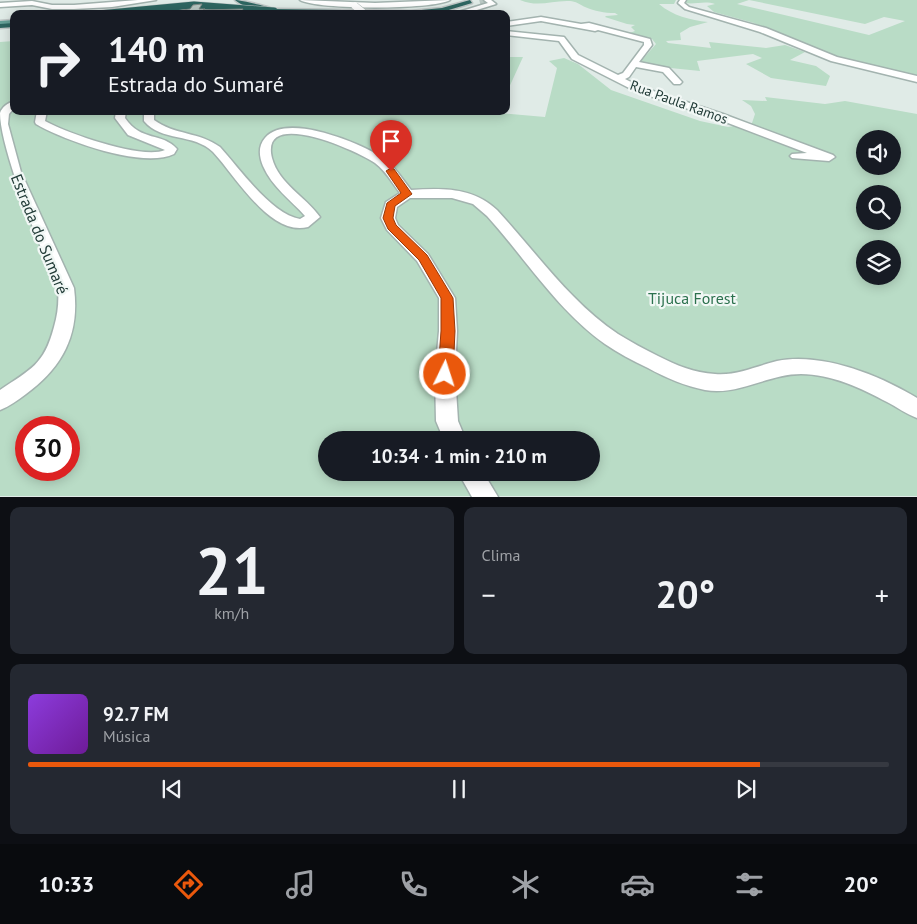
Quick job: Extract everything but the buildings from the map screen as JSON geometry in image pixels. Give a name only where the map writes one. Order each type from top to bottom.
[{"type":"highway","points":[[238,0],[253,7],[294,10]]},
{"type":"highway","points":[[439,10],[449,9],[470,2]]},
{"type":"highway","points":[[462,10],[480,3]]},
{"type":"highway","points":[[141,10],[194,5],[248,10]]},
{"type":"highway","points":[[155,10],[188,7],[237,10]]},
{"type":"main road","points":[[131,10],[193,4],[250,10]]},
{"type":"main road","points":[[164,10],[187,8],[215,10]]},
{"type":"street","points":[[0,5],[32,3],[52,7],[74,7],[153,0]]},
{"type":"street","points":[[303,0],[355,5],[416,4],[447,0]]},
{"type":"street","points":[[466,10],[493,4],[487,0]]},
{"type":"street","points":[[683,0],[682,5],[687,8],[763,30],[834,59],[917,80]]},
{"type":"street","points":[[355,5],[361,10]]},
{"type":"street","points":[[510,24],[541,19],[595,29],[584,25],[586,24],[647,41],[648,45],[626,75],[617,79]]},
{"type":"street","name":"Rua Paula Ramos","points":[[510,33],[561,39],[575,57],[638,89],[719,116],[829,157],[796,156]]},
{"type":"street","points":[[634,64],[666,70],[677,82]]},
{"type":"street","name":"Estrada do Sumaré","points":[[0,401],[47,365],[57,350],[68,307],[66,288],[15,172],[3,124],[4,114],[10,106]]},
{"type":"street","points":[[41,115],[40,122],[57,131],[79,138],[136,153],[159,156],[170,152],[170,149],[158,142],[141,139],[126,130],[120,115]]},
{"type":"street","points":[[149,115],[149,121],[155,127],[197,138],[214,147],[249,188],[277,214],[296,225],[305,224],[313,218],[276,179],[264,154],[265,145],[269,138],[284,131],[304,130],[378,160],[391,171],[407,194]]},
{"type":"street","points":[[451,431],[447,422],[445,374],[448,331],[447,298],[423,258],[392,226],[388,218],[391,205],[407,194],[442,193],[479,202],[594,324],[626,348],[669,370],[715,383],[732,382],[778,369],[801,366],[819,368],[870,386],[905,401],[917,409]]},
{"type":"street","points":[[475,481],[486,496]]},
{"type":"green space","points":[[520,0],[676,0],[674,4],[659,4],[670,12],[682,17],[708,22],[690,27],[680,33],[681,40],[666,41],[668,43],[711,48],[709,42],[766,48],[785,45],[805,52],[790,60],[816,66],[830,76],[826,86],[771,78],[746,64],[762,58],[753,54],[697,61],[700,71],[641,65],[642,60],[656,44],[652,39],[627,34],[635,31],[631,27],[635,25],[605,17],[618,15],[615,13],[596,11],[572,1],[539,4]]},
{"type":"green space","points":[[682,0],[749,0],[917,0],[917,77],[844,59],[769,31],[754,23],[714,12],[707,6],[715,4],[681,2]],"holes":[[[749,0],[865,24],[884,17],[905,21],[869,35],[737,4]]]},
{"type":"green space","name":"Tijuca Forest","points":[[10,41],[10,115],[510,114],[545,117],[557,68],[549,61],[564,58],[578,64],[611,90],[700,121],[728,127],[752,123],[755,114],[751,106],[742,100],[767,101],[765,97],[825,104],[845,101],[917,114],[917,496],[0,496],[0,42]]},
{"type":"green space","points":[[510,57],[523,57],[510,85]]},
{"type":"tunnel","points":[[480,3],[491,0]]},
{"type":"route","points":[[391,171],[407,194],[397,199],[391,205],[388,218],[392,226],[423,258],[447,298],[448,331],[445,374]]}]
